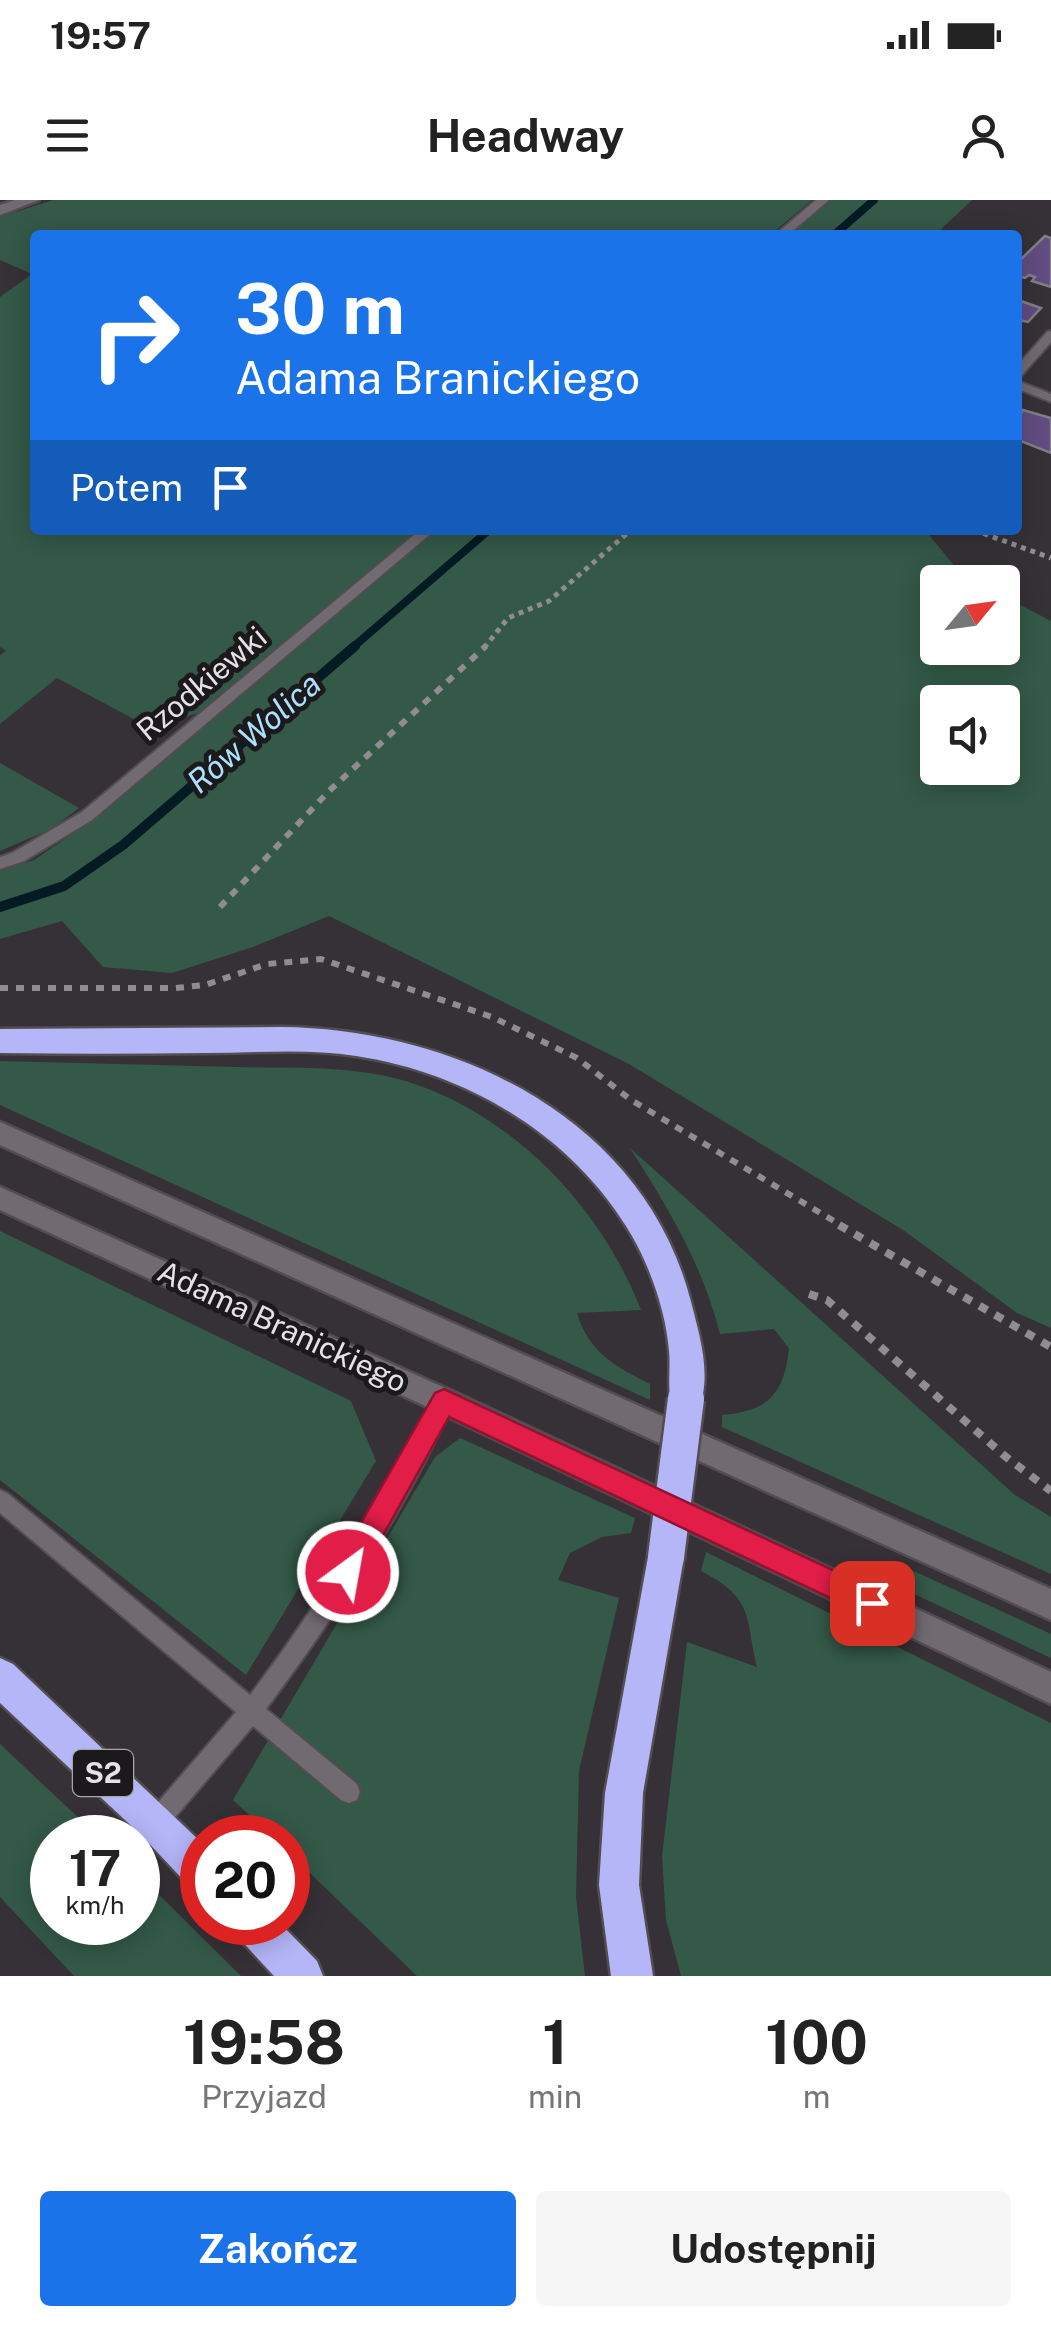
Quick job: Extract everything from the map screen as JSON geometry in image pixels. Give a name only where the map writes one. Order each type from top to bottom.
[{"type":"highway","points":[[0,1041],[283,1040],[356,1043],[424,1056],[485,1079],[542,1114],[595,1159],[632,1205],[657,1251],[673,1296],[685,1340],[686,1399],[666,1557],[624,1793],[619,1886],[632,1976]]},
{"type":"highway","name":"S2","points":[[0,1677],[148,1815]]},
{"type":"highway","name":"S2","points":[[160,1826],[180,1848]]},
{"type":"highway","points":[[273,1945],[302,1976]]},
{"type":"main road","points":[[0,210],[31,200]]},
{"type":"main road","name":"Adama Branickiego","points":[[0,1133],[1051,1605]]},
{"type":"main road","name":"Adama Branickiego","points":[[0,1198],[444,1401],[1051,1688]]},
{"type":"lane","points":[[786,230],[822,200]]},
{"type":"lane","points":[[1022,368],[1051,335]]},
{"type":"lane","points":[[1022,387],[1051,398]]},
{"type":"lane","name":"Rzodkiewki","points":[[0,863],[18,857],[86,816],[422,535]]},
{"type":"lane","points":[[160,1817],[250,1712],[364,1547],[444,1401]]},
{"type":"lane","points":[[0,1500],[349,1792]]},
{"type":"path","points":[[220,907],[329,792],[480,653],[508,618],[549,600],[625,535]]},
{"type":"path","points":[[988,535],[1051,558]]},
{"type":"path","points":[[809,1294],[828,1300],[1006,1458],[1051,1491]]},
{"type":"green space","points":[[53,200],[812,200],[776,230],[30,230],[30,273],[0,260],[0,217]]},
{"type":"green space","points":[[831,200],[972,200],[940,230],[795,230]]},
{"type":"green space","points":[[30,275],[30,535],[413,535],[201,712],[137,732],[143,724],[57,678],[0,724],[0,655],[6,651],[0,647],[0,297]]},
{"type":"green space","points":[[431,535],[929,535],[954,565],[920,565],[920,665],[1020,665],[1020,605],[1051,621],[1051,1328],[1017,1313],[903,1230],[629,1064],[329,916],[253,947],[172,973],[103,967],[62,921],[0,939],[0,871],[34,860],[99,816]]},
{"type":"green space","points":[[0,763],[79,808],[51,829],[0,851]]},
{"type":"green space","points":[[0,1061],[345,1070],[381,1075],[424,1088],[466,1107],[504,1131],[540,1161],[599,1231],[641,1310],[577,1313],[596,1348],[650,1384],[650,1400],[0,1105]]},
{"type":"green space","points":[[630,1148],[1015,1495],[1051,1517],[1051,1574],[722,1427],[722,1415],[752,1409],[771,1397],[783,1377],[789,1348],[774,1329],[720,1334],[704,1284],[683,1238]]},
{"type":"green space","points":[[0,1231],[351,1401],[376,1461],[246,1675],[0,1480]]},
{"type":"green space","points":[[460,1438],[635,1518],[631,1533],[602,1537],[570,1553],[558,1580],[619,1598],[579,1771],[576,1897],[585,1976],[417,1976],[310,1873],[310,1815],[249,1815],[233,1800],[435,1457]]},
{"type":"green space","points":[[706,1552],[1051,1723],[1051,1976],[681,1976],[666,1920],[662,1856],[687,1642],[757,1667],[739,1600],[701,1571]]},
{"type":"green space","points":[[905,1567],[1051,1634],[1051,1658],[899,1587]]},
{"type":"green space","points":[[0,1744],[76,1815],[30,1815],[30,1929],[0,1897]]},
{"type":"green space","points":[[160,1896],[180,1916],[180,1945],[210,1945],[241,1976],[74,1976],[45,1945],[160,1945]]},
{"type":"building","points":[[1045,236],[1051,238],[1051,287],[1032,281],[1035,277],[1022,277],[1022,258]]},
{"type":"building","points":[[1022,301],[1041,308],[1028,322],[1022,321]]},
{"type":"building","points":[[1022,411],[1051,418],[1051,453],[1022,442]]},
{"type":"waterway","name":"Rów Wolica","points":[[840,230],[874,200]]},
{"type":"waterway","name":"Rów Wolica","points":[[352,648],[483,535]]},
{"type":"waterway","name":"Rów Wolica","points":[[0,907],[64,886],[123,845],[355,646]]},
{"type":"route","points":[[348,1572],[444,1401],[872,1603]]}]
